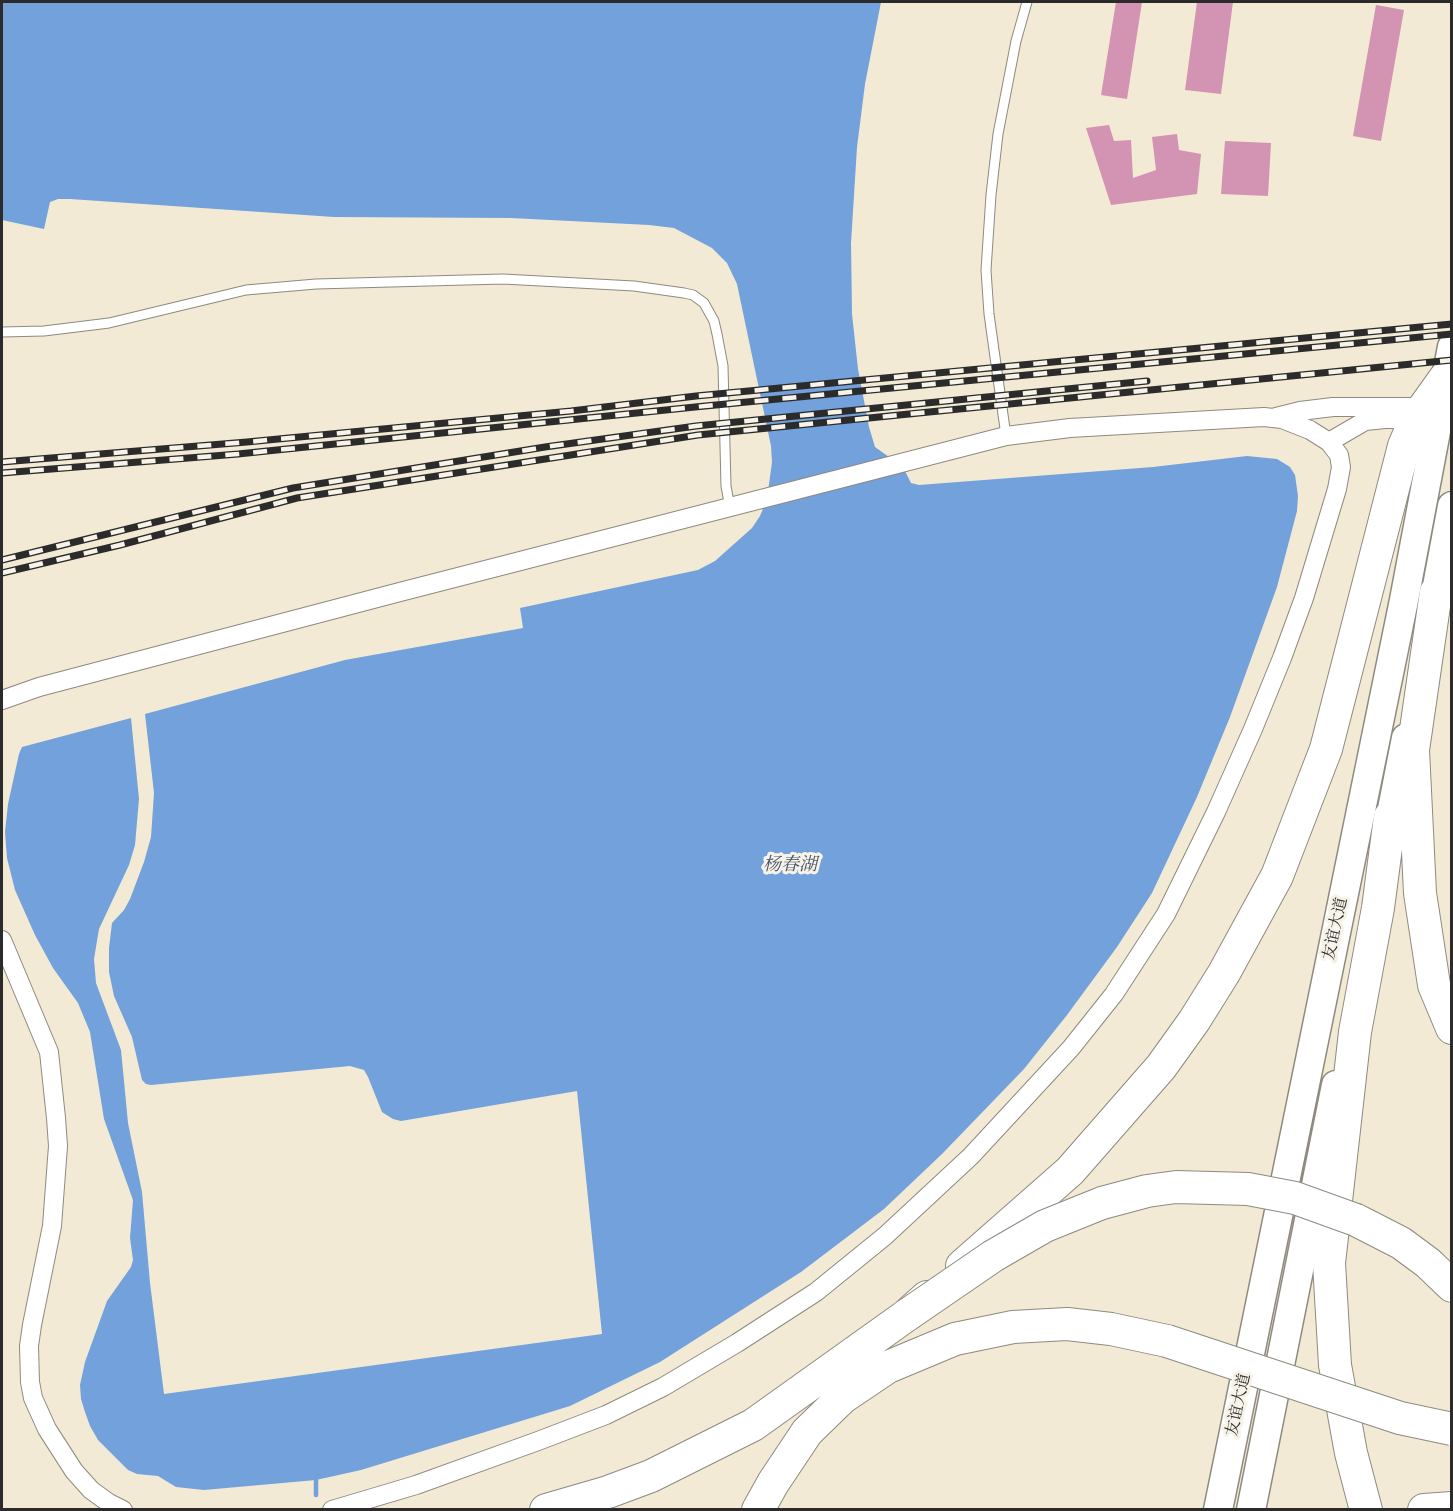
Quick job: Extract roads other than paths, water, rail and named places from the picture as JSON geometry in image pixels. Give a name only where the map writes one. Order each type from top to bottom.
[{"type":"highway","points":[[907,1316],[1070,1171],[1161,1067],[1206,1002],[1277,876],[1326,749],[1404,446],[1419,414],[1444,378]]},
{"type":"highway","points":[[1436,592],[1413,750],[1420,893],[1434,985],[1452,1028]]},
{"type":"highway","points":[[1366,1509],[1351,1453],[1335,1365],[1329,1263],[1356,1032],[1378,908],[1390,817]]},
{"type":"highway","points":[[546,1509],[630,1484],[715,1446],[753,1425],[993,1256],[1046,1226],[1102,1203],[1147,1191],[1176,1187],[1248,1189],[1295,1198],[1324,1207],[1401,1243],[1428,1263],[1452,1286]]},
{"type":"highway","points":[[758,1509],[807,1432],[842,1398],[888,1367],[955,1339],[1013,1327],[1067,1324],[1111,1329],[1167,1341],[1400,1418],[1452,1429]]},
{"type":"highway","points":[[1424,1509],[1452,1508]]},
{"type":"main road","name":"友谊大道","points":[[1218,1509],[1404,600],[1444,378],[1452,347]]},
{"type":"main road","name":"友谊大道","points":[[1251,1509],[1436,592],[1448,550],[1452,506]]},
{"type":"street","points":[[2,700],[39,687],[1006,436],[1106,425],[1274,418],[1300,411],[1333,407],[1419,414]]},
{"type":"street","points":[[1329,442],[1365,421],[1419,414]]},
{"type":"street","points":[[332,1509],[416,1485],[606,1415],[663,1387],[737,1343],[816,1292],[885,1236],[971,1156],[1071,1048],[1114,994],[1166,914],[1189,870],[1253,729],[1304,598],[1340,477],[1339,455],[1329,442],[1310,430],[1292,422],[1274,418]]},
{"type":"street","points":[[2,940],[49,1052],[58,1146],[50,1236],[32,1325],[29,1355],[30,1382],[40,1417],[61,1454],[91,1490],[109,1503],[123,1509]]},
{"type":"lane","points":[[1006,436],[989,314],[986,270],[998,134],[1016,41],[1027,2]]},
{"type":"lane","points":[[2,332],[44,331],[109,323],[246,290],[316,284],[502,279],[634,286],[693,295],[704,303],[714,321],[717,334],[723,366],[726,486],[733,507]]},
{"type":"water","name":"杨春湖","points":[[2,2],[881,2],[865,84],[857,147],[851,243],[852,314],[858,369],[875,447],[903,467],[911,483],[919,485],[1153,467],[1247,456],[1277,459],[1290,467],[1295,475],[1298,496],[1297,511],[1277,587],[1230,717],[1197,797],[1152,893],[1117,947],[1067,1015],[1024,1069],[942,1154],[884,1209],[801,1272],[660,1362],[570,1406],[361,1470],[316,1480],[204,1490],[176,1487],[158,1476],[137,1474],[128,1470],[98,1440],[85,1412],[80,1385],[85,1362],[107,1301],[131,1267],[133,1260],[130,1238],[133,1200],[104,1119],[90,1032],[78,1003],[53,968],[35,935],[15,890],[7,858],[5,832],[8,804],[22,747],[131,718],[139,799],[135,845],[129,865],[99,929],[94,959],[96,983],[121,1050],[128,1123],[142,1192],[150,1283],[164,1394],[602,1334],[577,1091],[401,1121],[382,1112],[364,1070],[350,1066],[146,1084],[142,1080],[132,1037],[114,996],[109,972],[112,923],[130,899],[151,837],[154,793],[145,714],[345,660],[523,628],[520,608],[698,570],[715,561],[752,528],[767,499],[772,462],[771,446],[737,284],[727,263],[712,248],[674,228],[649,225],[511,218],[334,217],[70,199],[50,202],[44,229],[2,220]]},
{"type":"waterway","points":[[316,1480],[316,1495]]},
{"type":"railway","points":[[2,462],[247,442],[571,411],[696,396],[1452,324]]},
{"type":"railway","points":[[2,473],[238,454],[695,407],[1452,334]]},
{"type":"railway","points":[[2,573],[120,545],[297,498],[698,435],[1452,360]]},
{"type":"railway","points":[[2,560],[293,488],[545,447],[696,426],[1147,381]]}]
